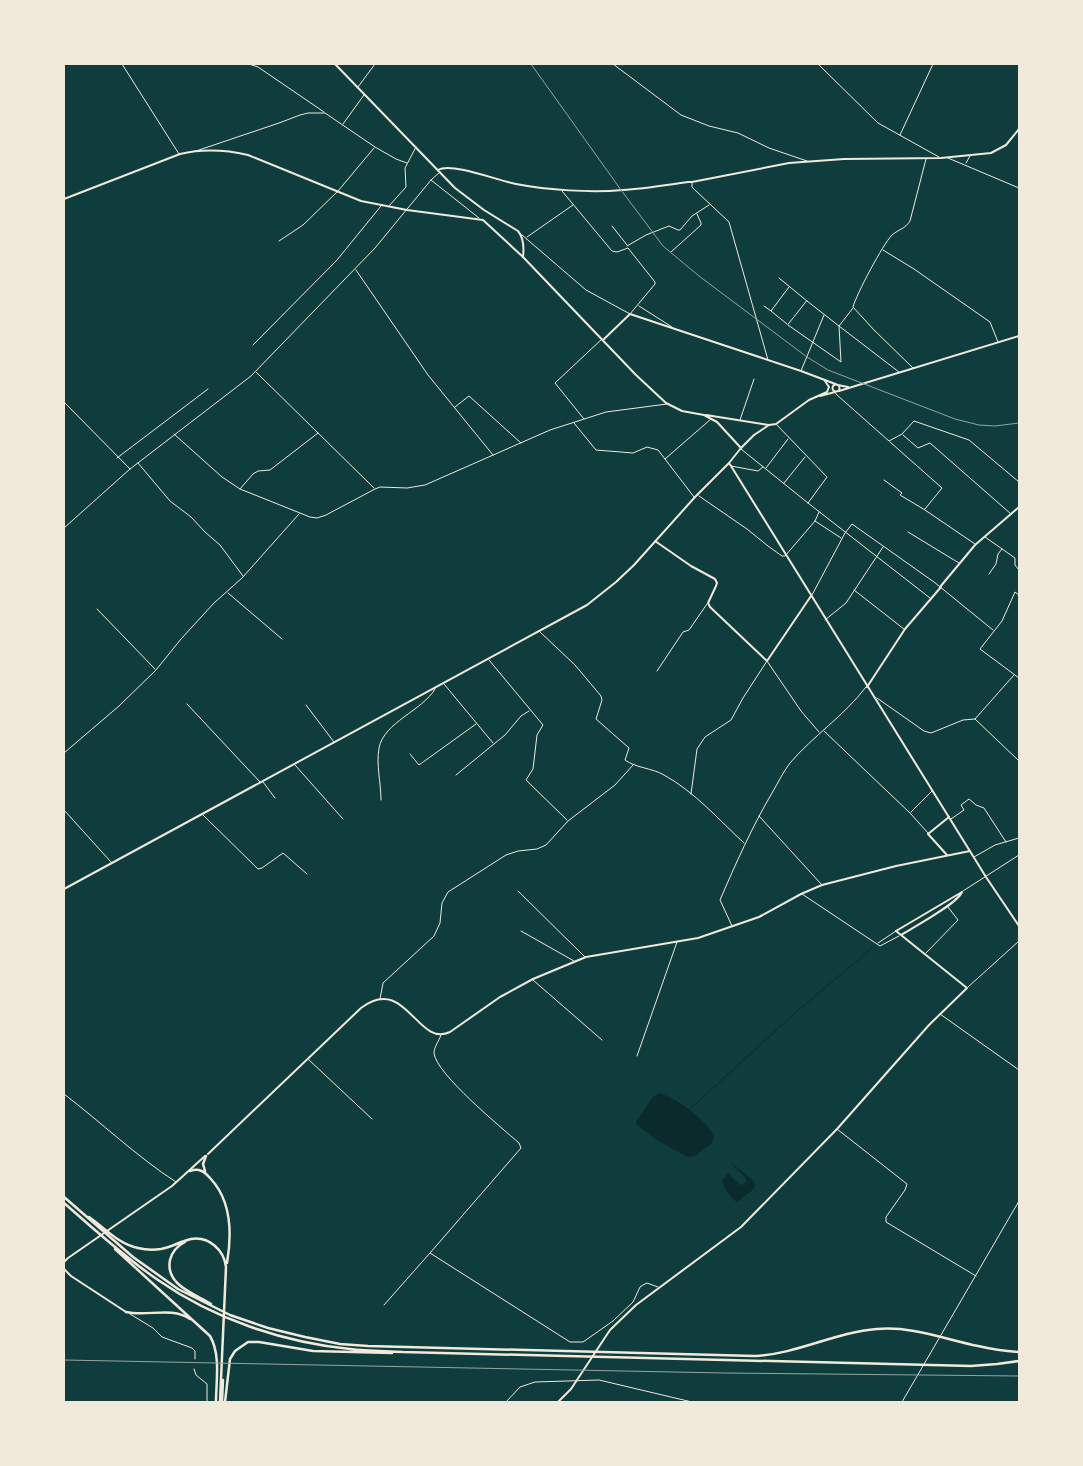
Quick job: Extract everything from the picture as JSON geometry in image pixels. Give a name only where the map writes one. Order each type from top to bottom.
[{"type":"highway","points":[[205,1173],[203,1164],[207,1155]]},
{"type":"highway","points":[[190,1171],[198,1170],[205,1173],[221,1192],[228,1210],[229,1224],[222,1369],[223,1402]]},
{"type":"highway","points":[[64,1197],[148,1268],[169,1283],[220,1311],[279,1331],[351,1345],[744,1356],[784,1353],[866,1330],[902,1329],[993,1349],[1019,1352]]},
{"type":"highway","points":[[64,1203],[106,1240],[157,1280],[192,1302],[220,1315],[267,1332],[325,1345],[359,1350],[403,1352],[931,1365],[982,1366],[1019,1361]]},
{"type":"highway","points":[[111,1236],[128,1245],[148,1250],[198,1239],[212,1244],[223,1255],[226,1267]]},
{"type":"highway","points":[[106,1240],[210,1336],[216,1349],[216,1402]]},
{"type":"highway","points":[[187,1240],[177,1247],[171,1256],[169,1266],[171,1274],[182,1288],[220,1311]]},
{"type":"highway","points":[[126,1312],[140,1314],[180,1313],[195,1322]]},
{"type":"highway","points":[[136,1318],[140,1314]]},
{"type":"highway","points":[[223,1402],[230,1359],[235,1351],[248,1342],[260,1342],[313,1351],[381,1354],[403,1352]]},
{"type":"street","points":[[122,64],[180,154]]},
{"type":"street","points":[[249,64],[258,67],[375,147],[407,163]]},
{"type":"street","points":[[335,64],[465,196],[527,238],[586,290],[630,314],[848,387]]},
{"type":"street","points":[[358,88],[375,64]]},
{"type":"street","points":[[613,64],[681,115],[709,126],[738,133],[769,148],[807,162]]},
{"type":"street","points":[[818,64],[872,119],[942,158]]},
{"type":"street","points":[[900,135],[933,64]]},
{"type":"street","points":[[342,125],[365,94]]},
{"type":"street","points":[[194,152],[300,115],[325,113]]},
{"type":"street","points":[[64,528],[130,469],[255,371],[376,248],[439,171],[445,168],[469,171],[514,184],[560,189],[617,191],[692,182],[789,163],[844,159],[947,158],[991,153],[1001,149],[1019,129]]},
{"type":"street","points":[[279,241],[304,225],[338,191],[375,147]]},
{"type":"street","points":[[388,206],[406,186],[405,171],[407,163],[416,147]]},
{"type":"street","points":[[65,198],[180,154],[230,151],[248,155],[361,201],[407,210],[478,218]]},
{"type":"street","points":[[965,164],[971,156]]},
{"type":"street","points":[[764,306],[812,343],[841,362],[839,326],[853,307],[858,293],[892,236],[904,228],[910,221],[927,158]]},
{"type":"street","points":[[947,158],[1019,188]]},
{"type":"street","points":[[432,180],[484,221],[523,257],[667,404],[682,411],[768,426]]},
{"type":"street","points":[[692,182],[692,187],[729,222],[768,361]]},
{"type":"street","points":[[560,189],[612,251],[617,252],[646,235],[669,226],[680,230],[696,213],[710,204]]},
{"type":"street","points":[[527,238],[573,205]]},
{"type":"street","points":[[253,345],[336,260],[382,206]]},
{"type":"street","points":[[671,252],[701,225],[702,223],[696,213]]},
{"type":"street","points":[[584,419],[555,383],[630,314],[655,284],[612,226]]},
{"type":"street","points":[[522,235],[523,257]]},
{"type":"street","points":[[883,250],[990,322],[999,342]]},
{"type":"street","points":[[355,269],[428,375],[494,456]]},
{"type":"street","points":[[779,278],[899,372]]},
{"type":"street","points":[[771,312],[789,287]]},
{"type":"street","points":[[788,325],[807,301]]},
{"type":"street","points":[[639,305],[674,329]]},
{"type":"street","points":[[853,307],[913,368]]},
{"type":"street","points":[[802,371],[824,314]]},
{"type":"street","points":[[818,396],[1019,336]]},
{"type":"street","points":[[255,371],[375,489]]},
{"type":"street","points":[[740,420],[754,379]]},
{"type":"street","points":[[64,889],[578,610],[602,593],[634,565],[694,497],[729,463],[754,435],[768,426],[776,424],[809,400],[829,391],[825,380]]},
{"type":"street","points":[[836,391],[840,388],[838,385]]},
{"type":"street","points":[[838,385],[834,387],[838,396],[942,488],[925,510]]},
{"type":"street","points":[[117,458],[208,389]]},
{"type":"street","points":[[455,407],[469,396],[521,444]]},
{"type":"street","points":[[64,402],[117,458],[130,469]]},
{"type":"street","points":[[174,434],[222,477],[240,489],[299,513],[318,518],[375,489],[425,485],[550,430],[574,422],[606,412],[667,404]]},
{"type":"street","points":[[704,415],[717,422],[741,448],[784,484],[931,599]]},
{"type":"street","points":[[665,459],[711,419]]},
{"type":"street","points":[[889,442],[902,434],[916,421],[964,437],[1019,482]]},
{"type":"street","points":[[574,422],[596,450],[633,453],[647,446],[658,450],[694,497]]},
{"type":"street","points":[[776,424],[827,476],[808,503]]},
{"type":"street","points":[[240,489],[253,474],[258,471],[270,470],[318,433]]},
{"type":"street","points":[[902,434],[918,448],[930,443],[1011,514]]},
{"type":"street","points":[[731,466],[758,471],[764,467],[788,438]]},
{"type":"street","points":[[784,484],[806,456]]},
{"type":"street","points":[[138,463],[170,501],[220,545],[244,576]]},
{"type":"street","points":[[729,463],[986,878],[1019,926]]},
{"type":"street","points":[[884,480],[902,493],[900,495],[975,545]]},
{"type":"street","points":[[697,494],[747,529],[778,554],[785,556]]},
{"type":"street","points":[[733,927],[720,900],[744,843],[789,764],[867,687],[905,630],[975,545],[1019,507]]},
{"type":"street","points":[[785,556],[820,512]]},
{"type":"street","points":[[64,753],[156,670],[182,638],[214,603],[244,576],[299,513]]},
{"type":"street","points":[[814,521],[842,539]]},
{"type":"street","points":[[691,794],[696,749],[705,737],[731,720],[743,698],[811,596],[851,524],[854,524],[940,587],[993,630]]},
{"type":"street","points":[[908,532],[960,563]]},
{"type":"street","points":[[984,536],[1015,558],[1019,557]]},
{"type":"street","points":[[655,541],[717,583],[708,603],[689,630],[683,632],[657,671]]},
{"type":"street","points":[[825,620],[841,608],[884,546]]},
{"type":"street","points":[[989,574],[996,564],[998,554],[1002,549]]},
{"type":"street","points":[[1015,558],[1015,565],[1019,570]]},
{"type":"street","points":[[854,590],[905,630]]},
{"type":"street","points":[[227,592],[282,639]]},
{"type":"street","points":[[1019,595],[1015,592],[1002,621],[993,630],[980,649],[1019,678]]},
{"type":"street","points":[[708,603],[767,661],[801,711],[819,733]]},
{"type":"street","points":[[97,609],[156,670]]},
{"type":"street","points":[[539,631],[574,665],[601,696],[602,700],[596,720],[629,748],[624,760],[664,775],[709,808],[744,843]]},
{"type":"street","points":[[489,659],[543,725],[537,735],[533,769],[526,780],[568,821]]},
{"type":"street","points":[[874,697],[924,731],[931,733],[963,720],[975,719],[1014,675]]},
{"type":"street","points":[[444,684],[494,744]]},
{"type":"street","points":[[381,800],[380,745],[386,734],[397,722],[425,702],[435,688]]},
{"type":"street","points":[[187,704],[275,798]]},
{"type":"street","points":[[306,705],[335,742]]},
{"type":"street","points":[[456,775],[505,735],[521,716],[530,711]]},
{"type":"street","points":[[975,719],[1019,761]]},
{"type":"street","points":[[410,754],[419,765],[476,724]]},
{"type":"street","points":[[824,730],[910,813],[947,855]]},
{"type":"street","points":[[294,764],[343,819]]},
{"type":"street","points":[[380,998],[383,983],[434,936],[440,923],[442,903],[448,892],[506,855],[518,850],[538,849],[546,845],[568,821],[615,785],[634,764]]},
{"type":"street","points":[[910,813],[932,790]]},
{"type":"street","points":[[928,834],[964,810],[961,805],[969,799],[976,805],[984,808],[1006,842]]},
{"type":"street","points":[[64,810],[112,862]]},
{"type":"street","points":[[202,814],[258,869],[282,853],[307,874]]},
{"type":"street","points":[[759,815],[822,885]]},
{"type":"street","points":[[974,857],[995,845],[1019,838]]},
{"type":"street","points":[[195,1359],[195,1351],[192,1348],[162,1337],[153,1328],[71,1276],[64,1268],[64,1262],[177,1183],[369,1002],[380,998],[390,999],[430,1031],[441,1035],[450,1032],[500,997],[533,979],[586,957],[698,938],[768,913],[822,885],[887,868],[970,851]]},
{"type":"street","points":[[878,943],[986,878],[1019,855]]},
{"type":"street","points":[[518,891],[586,957]]},
{"type":"street","points":[[802,894],[882,946],[948,906],[962,892]]},
{"type":"street","points":[[924,954],[958,920],[948,906]]},
{"type":"street","points":[[521,931],[575,962]]},
{"type":"street","points":[[896,931],[967,988]]},
{"type":"street","points":[[637,1056],[678,941]]},
{"type":"street","points":[[558,1402],[571,1389],[604,1338],[636,1305],[741,1227],[837,1128],[940,1014],[1019,941]]},
{"type":"street","points":[[533,979],[602,1040]]},
{"type":"street","points":[[940,1014],[1019,1070]]},
{"type":"street","points":[[384,1305],[521,1148],[519,1144],[458,1088],[437,1062],[435,1051],[441,1035]]},
{"type":"street","points":[[307,1059],[372,1118]]},
{"type":"street","points":[[64,1094],[149,1164],[177,1183]]},
{"type":"street","points":[[837,1128],[907,1184],[905,1190],[886,1217],[886,1222],[976,1276]]},
{"type":"street","points":[[902,1402],[1019,1201]]},
{"type":"street","points":[[430,1253],[570,1342],[583,1342],[613,1321],[634,1302],[643,1285],[647,1283],[659,1287]]},
{"type":"street","points":[[194,1369],[196,1374],[207,1384],[207,1402]]},
{"type":"street","points":[[506,1402],[520,1387],[535,1382],[599,1380],[692,1402]]},
{"type":"water","points":[[659,1093],[674,1099],[698,1117],[714,1136],[712,1143],[695,1156],[687,1157],[655,1139],[637,1125],[636,1121],[653,1097]]},
{"type":"water","points":[[729,1161],[755,1182],[754,1189],[737,1202],[728,1193],[722,1181],[728,1173],[740,1185],[746,1181],[745,1177]]},
{"type":"waterway","points":[[689,1110],[795,1013],[872,948]]},
{"type":"railway","points":[[531,64],[663,246],[699,276],[807,357],[828,370],[955,419],[979,425],[995,426],[1019,423]]},
{"type":"railway","points":[[64,1360],[724,1373],[1019,1376]]}]
